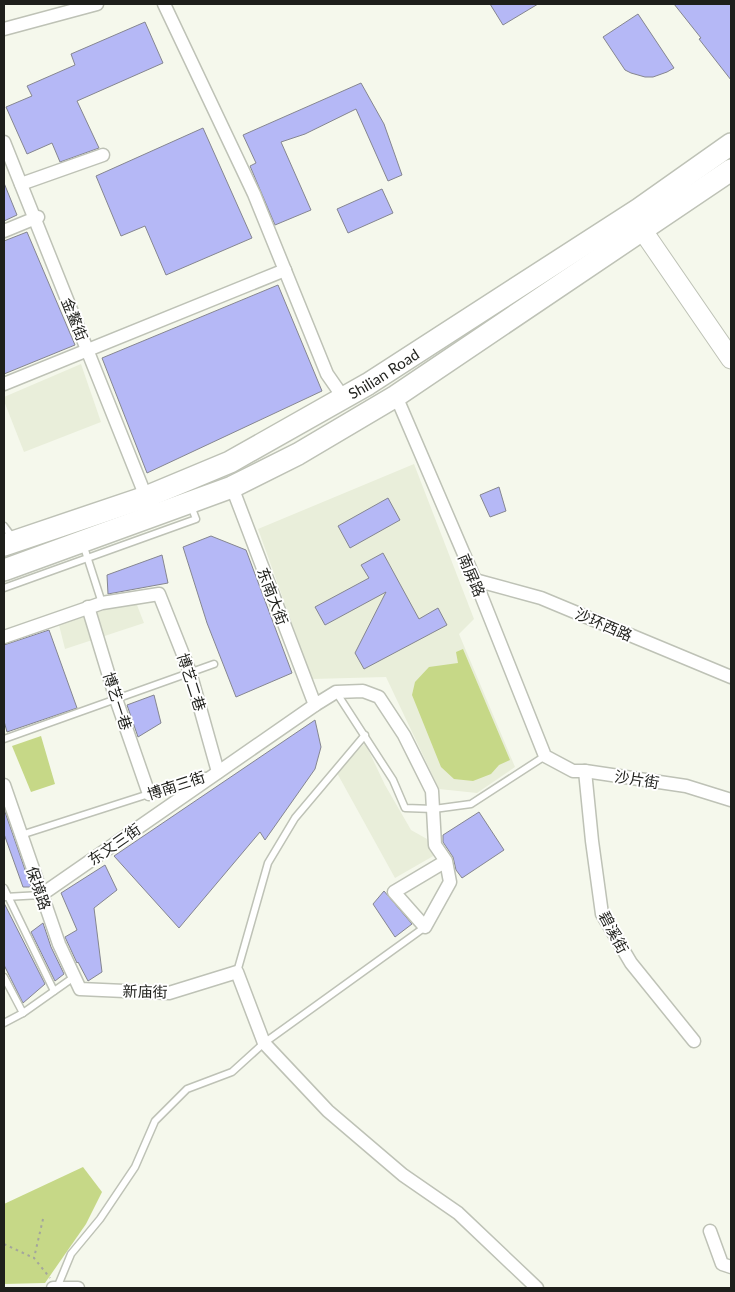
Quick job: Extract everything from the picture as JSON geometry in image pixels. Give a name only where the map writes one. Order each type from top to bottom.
[{"type":"main road","name":"Shilian Road","points":[[4,570],[232,487],[298,454],[396,396],[636,223],[731,144]]},
{"type":"main road","name":"Shilian Road","points":[[8,537],[146,497],[230,462],[368,384],[636,223],[731,170]]},
{"type":"street","points":[[4,29],[97,4]]},
{"type":"street","points":[[164,4],[254,194],[327,374],[343,397]]},
{"type":"street","name":"金鳌街","points":[[4,142],[146,497]]},
{"type":"street","points":[[21,184],[103,156]]},
{"type":"street","points":[[4,231],[38,218]]},
{"type":"street","points":[[636,223],[731,359]]},
{"type":"street","points":[[4,384],[285,270]]},
{"type":"street","name":"南屏路","points":[[396,396],[475,580],[545,756]]},
{"type":"street","name":"东南大街","points":[[232,487],[315,704]]},
{"type":"street","name":"沙环西路","points":[[475,580],[541,598],[731,677]]},
{"type":"street","points":[[4,637],[102,603]]},
{"type":"street","points":[[336,692],[363,691],[379,697],[404,735],[432,791],[434,845],[446,861],[450,882],[425,927],[394,892],[446,861]]},
{"type":"street","name":"博南三街","points":[[218,772],[315,704],[336,692]]},
{"type":"street","name":"沙片街","points":[[545,756],[573,771],[585,771],[686,786],[731,800]]},
{"type":"street","name":"碧溪街","points":[[585,771],[602,914],[631,963],[694,1042]]},
{"type":"street","name":"东文三街","points":[[41,895],[218,772]]},
{"type":"street","name":"保境路","points":[[4,790],[59,944],[80,990]]},
{"type":"street","points":[[237,972],[264,1043],[328,1111],[402,1174],[458,1213],[537,1288]]},
{"type":"street","name":"新庙街","points":[[80,990],[169,993],[237,972]]},
{"type":"street","points":[[710,1231],[722,1264],[731,1266]]},
{"type":"street","points":[[55,1288],[78,1288]]},
{"type":"lane","points":[[4,588],[196,519],[190,503]]},
{"type":"lane","points":[[4,637],[102,603],[83,542]]},
{"type":"lane","name":"博艺二巷","points":[[102,603],[159,594],[190,672],[218,772]]},
{"type":"lane","name":"博艺一巷","points":[[88,607],[116,699],[150,794]]},
{"type":"lane","points":[[4,739],[214,664]]},
{"type":"lane","points":[[336,692],[393,780],[405,808],[434,810],[471,804],[545,756]]},
{"type":"lane","points":[[237,972],[268,863],[295,818],[365,735]]},
{"type":"lane","name":"博南三街","points":[[21,835],[218,772]]},
{"type":"lane","points":[[4,888],[6,897],[54,991]]},
{"type":"lane","points":[[6,897],[41,895]]},
{"type":"lane","points":[[55,1288],[71,1254],[100,1219],[135,1167],[155,1121],[187,1089],[232,1072],[264,1043],[425,927]]},
{"type":"lane","points":[[4,977],[23,1013]]},
{"type":"lane","points":[[4,1022],[23,1013],[74,977]]},
{"type":"path","points":[[34,1258],[42,1219]]},
{"type":"path","points":[[4,1244],[34,1258],[55,1288]]},
{"type":"shaded area","points":[[81,364],[101,422],[24,452],[4,397]]},
{"type":"shaded area","points":[[414,464],[474,619],[459,634],[515,767],[477,793],[439,789],[386,677],[312,679],[258,529]]},
{"type":"shaded area","points":[[135,600],[144,623],[65,649],[59,625]]},
{"type":"shaded area","points":[[365,743],[385,785],[411,830],[427,839],[435,855],[395,878],[337,773]]},
{"type":"green space","points":[[463,649],[510,760],[499,765],[491,774],[473,781],[454,779],[441,767],[412,695],[415,682],[429,667],[458,663],[456,652]]},
{"type":"green space","points":[[41,736],[55,784],[31,792],[12,746]]},
{"type":"green space","points":[[83,1167],[102,1192],[86,1224],[45,1283],[4,1284],[4,1204]]},
{"type":"building","points":[[490,4],[538,4],[503,25]]},
{"type":"building","points":[[674,4],[731,4],[731,80],[699,39],[701,38]]},
{"type":"building","points":[[638,14],[674,68],[653,77],[631,73],[625,70],[603,37]]},
{"type":"building","points":[[145,22],[163,63],[77,101],[99,148],[60,162],[52,143],[27,154],[6,107],[32,96],[27,86],[75,65],[71,54]]},
{"type":"building","points":[[361,83],[384,124],[402,175],[388,181],[356,109],[305,134],[281,142],[311,210],[275,225],[250,166],[256,163],[243,135]]},
{"type":"building","points":[[203,128],[252,238],[166,275],[145,226],[121,236],[96,176]]},
{"type":"building","points":[[4,183],[17,215],[4,221]]},
{"type":"building","points":[[382,189],[393,213],[348,233],[337,209]]},
{"type":"building","points":[[27,232],[75,345],[4,374],[4,241]]},
{"type":"building","points":[[278,285],[322,391],[147,473],[102,358]]},
{"type":"building","points":[[499,487],[506,511],[490,517],[480,495]]},
{"type":"building","points":[[388,498],[400,520],[350,548],[338,526]]},
{"type":"building","points":[[211,536],[246,550],[292,673],[236,697],[207,623],[183,547]]},
{"type":"building","points":[[383,553],[419,619],[438,608],[447,625],[364,669],[355,653],[386,592],[325,625],[315,607],[369,578],[361,565]]},
{"type":"building","points":[[162,555],[168,583],[108,594],[107,575]]},
{"type":"building","points":[[49,630],[77,708],[7,732],[4,721],[4,645]]},
{"type":"building","points":[[154,695],[161,723],[138,737],[127,705]]},
{"type":"building","points":[[315,720],[321,747],[315,769],[265,840],[260,832],[179,928],[114,856]]},
{"type":"building","points":[[4,809],[31,887],[23,887],[4,834]]},
{"type":"building","points":[[479,812],[504,850],[462,878],[456,870],[453,857],[443,842],[443,835]]},
{"type":"building","points":[[105,865],[117,890],[94,908],[102,972],[88,981],[65,937],[77,930],[61,893]]},
{"type":"building","points":[[384,891],[412,924],[395,937],[373,904]]},
{"type":"building","points":[[4,903],[45,984],[23,1003],[4,965]]},
{"type":"building","points":[[43,923],[51,947],[64,974],[55,981],[31,932]]}]
